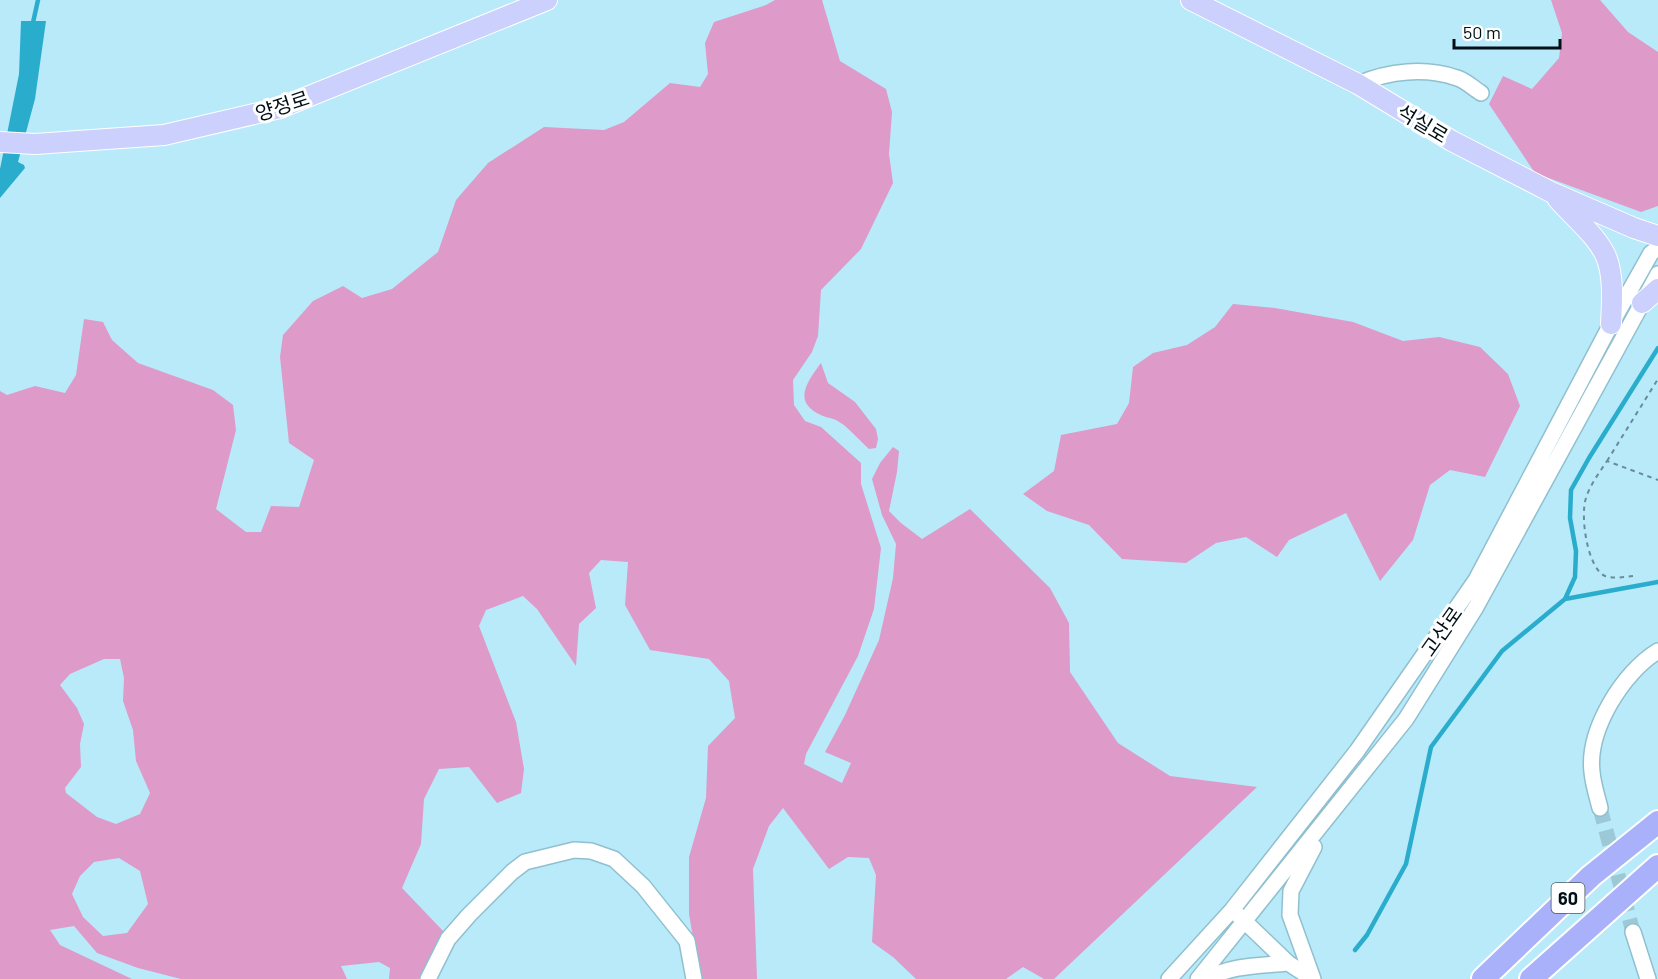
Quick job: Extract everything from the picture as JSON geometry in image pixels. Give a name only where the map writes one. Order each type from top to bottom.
[{"type":"highway","name":"60","points":[[1483,979],[1592,876],[1658,822]]},
{"type":"highway","name":"60","points":[[1531,979],[1658,866]]},
{"type":"main road","name":"양정로","points":[[0,142],[36,144],[164,135],[280,108],[547,0]]},
{"type":"main road","name":"석실로","points":[[1191,0],[1358,84],[1452,141],[1551,192],[1614,220],[1658,236]]},
{"type":"main road","points":[[1551,192],[1595,239],[1607,259],[1612,290],[1611,324]]},
{"type":"main road","points":[[1642,303],[1658,289]]},
{"type":"street","points":[[1358,84],[1377,76],[1422,70],[1459,78],[1481,93]]},
{"type":"street","name":"고산로","points":[[1169,979],[1232,910],[1357,751],[1476,580],[1611,324],[1651,253],[1658,248]]},
{"type":"street","name":"고산로","points":[[1198,979],[1330,817],[1406,719],[1476,607],[1658,274]]},
{"type":"street","points":[[1600,808],[1591,771],[1595,742],[1606,713],[1621,686],[1645,659],[1658,651]]},
{"type":"street","points":[[1313,979],[1290,915],[1291,891],[1330,817]]},
{"type":"street","points":[[428,979],[448,939],[512,872],[525,862],[574,850],[591,851],[614,859],[643,886],[687,941],[694,979]]},
{"type":"street","points":[[1232,910],[1288,963],[1313,979]]},
{"type":"street","points":[[1633,932],[1648,979]]},
{"type":"street","points":[[1207,979],[1241,966],[1288,963]]},
{"type":"path","points":[[1632,576],[1606,576],[1595,569],[1589,554],[1584,511],[1585,500],[1658,380]]},
{"type":"path","points":[[1607,461],[1658,480]]},
{"type":"shaded area","points":[[775,0],[822,0],[840,61],[886,89],[892,112],[889,154],[893,183],[861,249],[821,290],[818,336],[812,352],[793,380],[794,405],[805,421],[821,427],[861,463],[861,484],[881,548],[874,609],[858,656],[806,754],[804,764],[842,783],[851,763],[825,752],[845,715],[879,640],[893,578],[896,544],[882,515],[872,479],[880,463],[893,447],[899,451],[889,511],[922,539],[970,509],[1050,588],[1069,623],[1070,672],[1118,743],[1170,776],[1257,787],[1054,979],[1044,979],[1023,967],[1006,979],[916,979],[893,957],[872,942],[876,875],[869,858],[848,857],[829,869],[783,808],[769,826],[753,869],[757,979],[700,979],[689,914],[689,857],[706,798],[708,746],[735,718],[729,681],[709,659],[650,650],[625,605],[628,562],[601,560],[589,573],[596,608],[579,624],[576,666],[537,609],[523,596],[486,610],[479,626],[516,722],[524,769],[521,793],[497,803],[469,767],[439,769],[424,799],[421,844],[402,888],[444,932],[419,979],[389,979],[390,968],[379,962],[341,966],[347,979],[181,979],[138,968],[97,953],[74,926],[50,930],[60,945],[132,979],[0,979],[0,391],[7,395],[35,386],[65,393],[76,375],[84,319],[103,322],[112,340],[138,363],[213,390],[233,405],[236,430],[216,509],[246,532],[261,532],[271,506],[299,507],[314,460],[289,443],[280,357],[283,335],[313,301],[343,286],[362,298],[392,289],[438,252],[456,200],[488,163],[544,127],[604,130],[624,122],[670,83],[700,87],[708,74],[705,43],[714,22]],"holes":[[[104,659],[120,659],[124,678],[123,701],[133,730],[136,761],[150,793],[140,814],[116,824],[97,817],[66,793],[65,788],[81,767],[80,744],[84,724],[77,708],[60,685],[70,674]],[[119,858],[140,871],[148,904],[127,933],[103,936],[83,917],[72,894],[80,876],[94,862]]]},
{"type":"shaded area","points":[[1551,0],[1600,0],[1628,32],[1658,52],[1658,206],[1641,212],[1535,173],[1489,104],[1503,76],[1532,89],[1559,58],[1562,33]]},
{"type":"shaded area","points":[[1233,304],[1275,308],[1353,322],[1403,341],[1439,337],[1480,347],[1508,374],[1520,406],[1485,477],[1450,470],[1430,485],[1413,540],[1380,581],[1346,513],[1289,540],[1277,557],[1246,537],[1216,543],[1186,563],[1122,559],[1089,525],[1047,511],[1023,494],[1054,471],[1061,435],[1117,424],[1129,403],[1133,367],[1153,353],[1187,345],[1215,327]]},
{"type":"shaded area","points":[[821,363],[828,383],[855,402],[876,429],[878,439],[876,448],[869,449],[841,423],[813,411],[807,405],[805,392],[807,385]]},
{"type":"water","points":[[21,21],[46,21],[35,99],[18,162],[25,168],[0,198],[0,169],[19,74]]},
{"type":"waterway","points":[[32,27],[38,0]]},
{"type":"waterway","points":[[1355,950],[1367,935],[1406,864],[1431,747],[1502,651],[1565,599],[1575,577],[1576,551],[1570,518],[1571,490],[1658,348]]},
{"type":"waterway","points":[[1565,599],[1658,582]]},
{"type":"tunnel","points":[[1600,808],[1633,932]]}]
